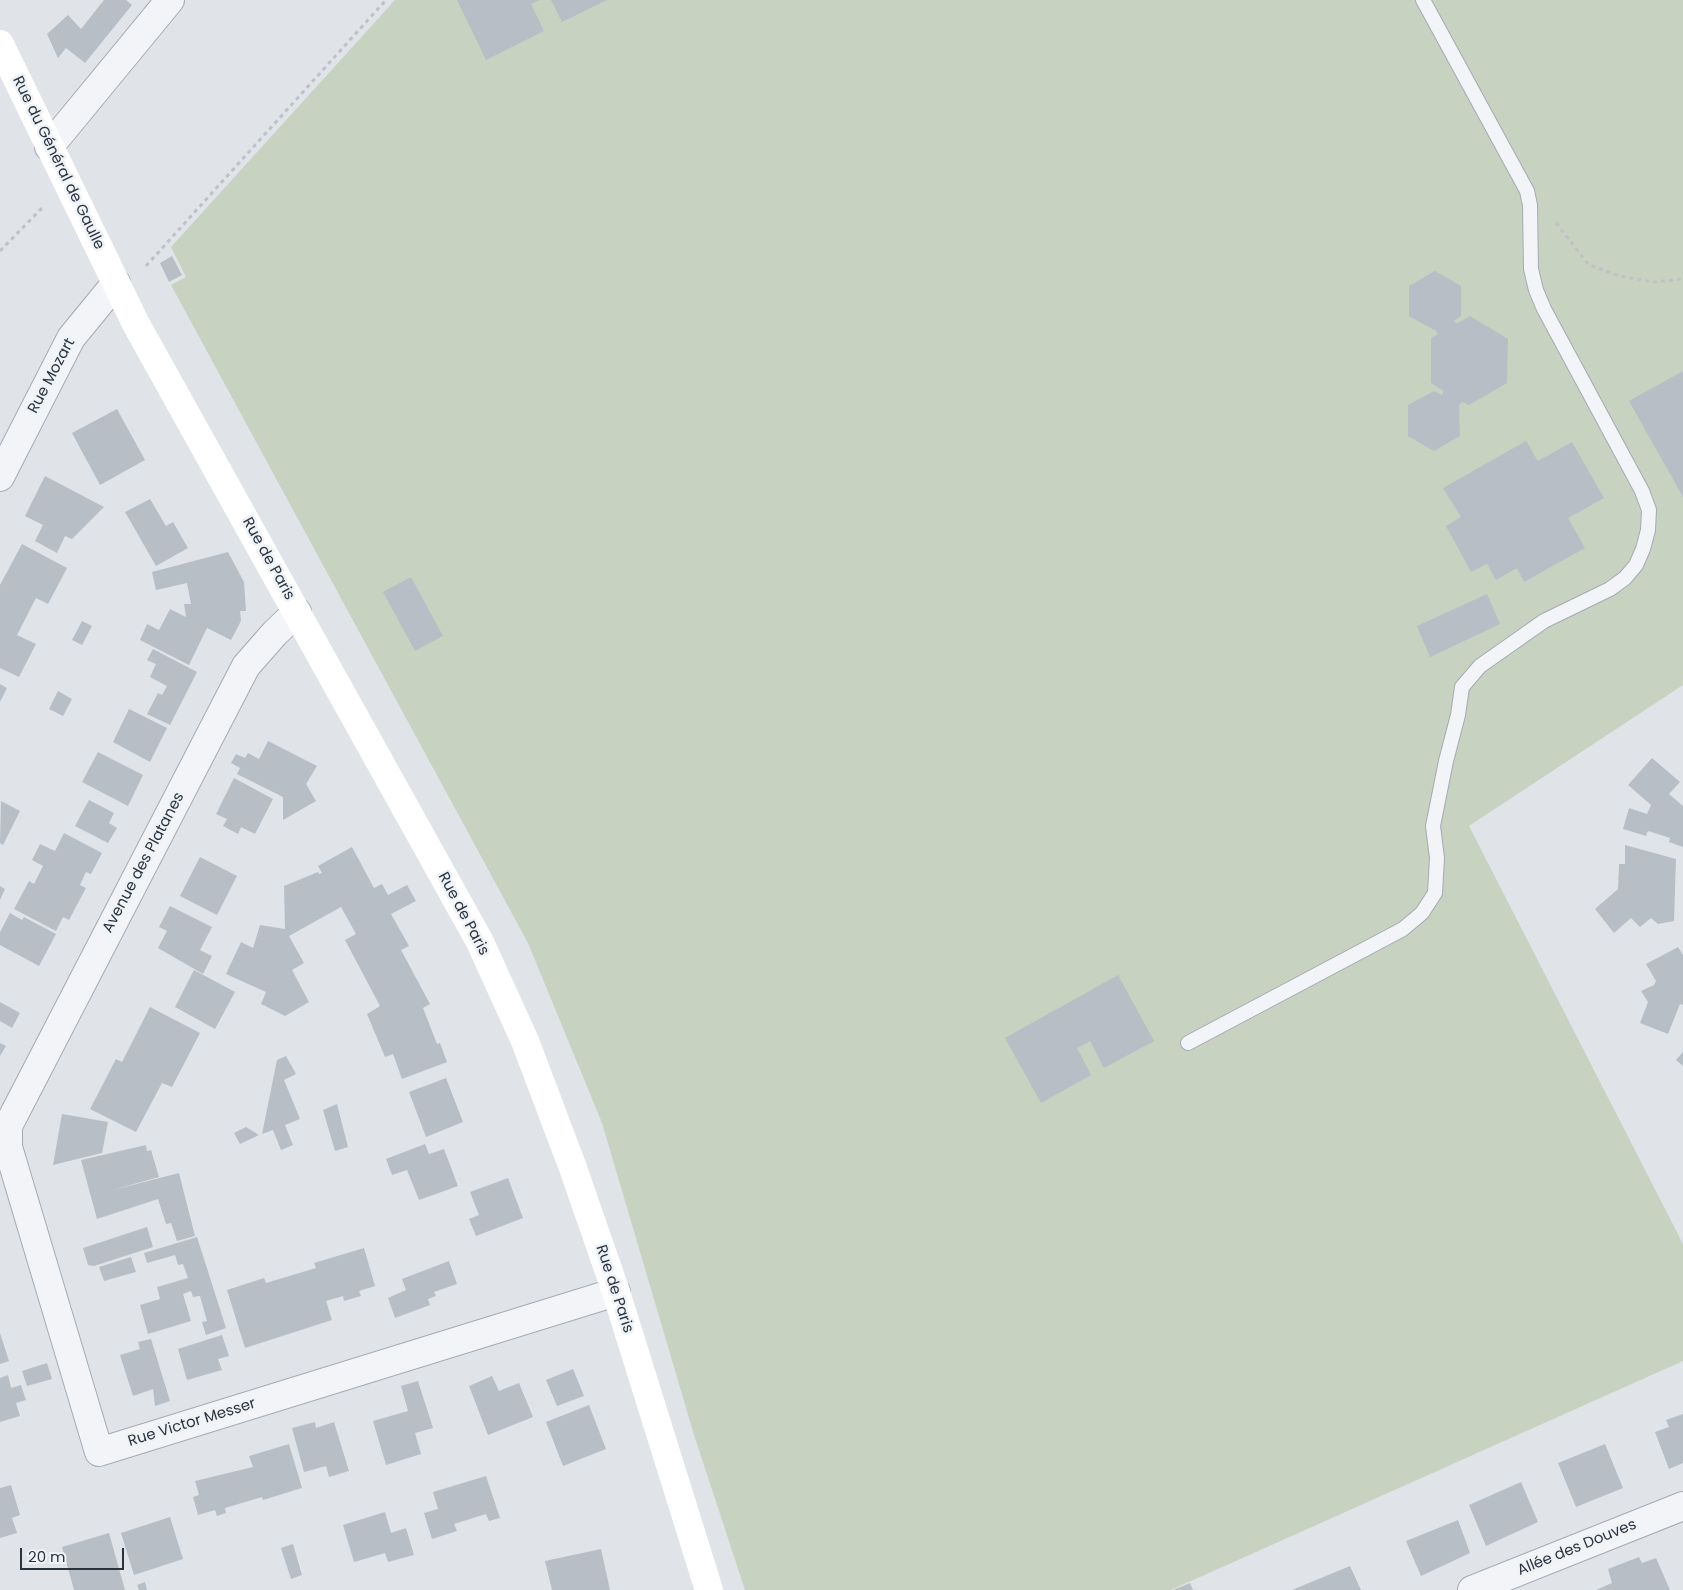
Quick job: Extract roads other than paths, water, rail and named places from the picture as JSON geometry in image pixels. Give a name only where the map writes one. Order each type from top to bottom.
[{"type":"main road","name":"Rue du Général de Gaulle","points":[[0,44],[116,283]]},
{"type":"main road","name":"Rue de Paris","points":[[116,283],[136,324],[480,942],[525,1041],[573,1168],[616,1292],[709,1590]]},
{"type":"street","points":[[50,147],[170,0]]},
{"type":"street","name":"Rue Mozart","points":[[0,477],[71,338],[116,283]]},
{"type":"street","name":"Avenue des Platanes","points":[[4,1125],[246,666],[275,632],[297,612]]},
{"type":"street","name":"Rue Victor Messer","points":[[4,1125],[8,1147],[99,1452],[616,1292]]},
{"type":"street","name":"Allée des Douves","points":[[1472,1590],[1683,1506]]},
{"type":"lane","points":[[1188,1043],[1402,930],[1422,914],[1435,893],[1437,858],[1433,826],[1446,761],[1458,715],[1462,687],[1480,666],[1544,621],[1610,589],[1626,578],[1636,565],[1644,549],[1650,510],[1642,491],[1544,309],[1536,290],[1531,269],[1530,205],[1527,191],[1423,0]]}]
